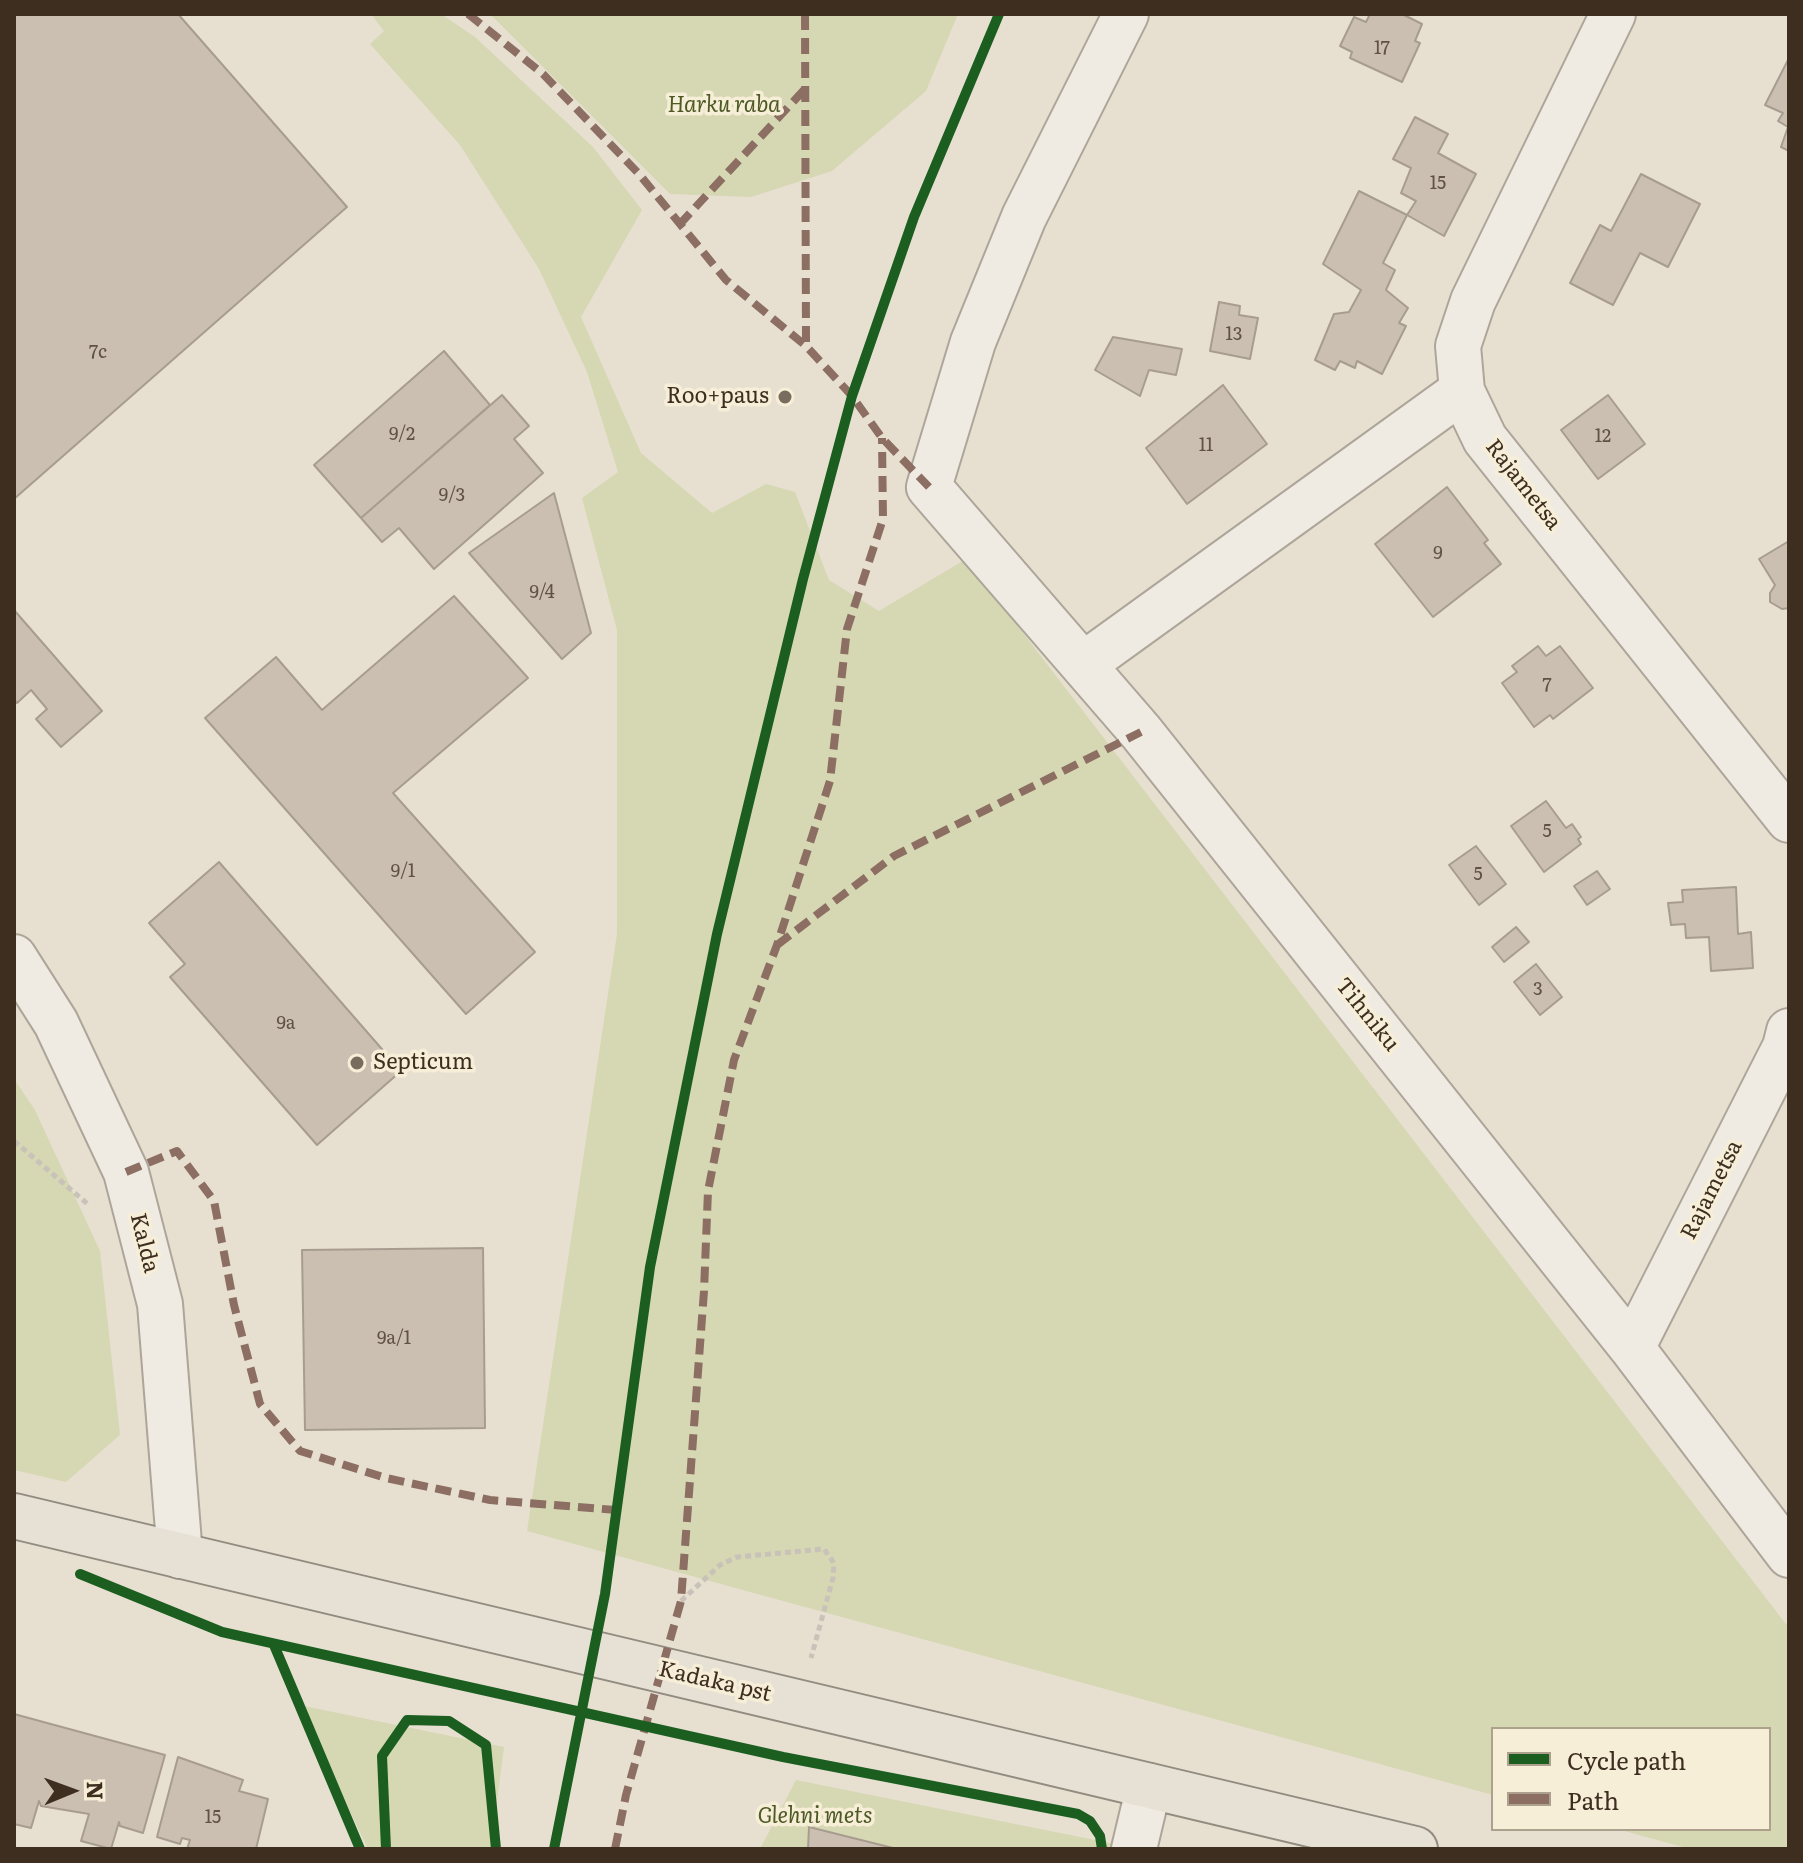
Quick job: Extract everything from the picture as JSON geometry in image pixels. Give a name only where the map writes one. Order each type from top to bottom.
[{"type":"main road","name":"Kadaka pst","points":[[14,1516],[1415,1849]]},
{"type":"street","name":"Tihniku","points":[[1126,14],[1024,217],[973,342],[929,487],[1084,664],[1632,1348],[1789,1555]]},
{"type":"street","name":"Rajametsa","points":[[1613,14],[1473,301],[1458,346],[1462,391],[1485,439],[1789,820]]},
{"type":"street","points":[[1084,664],[1462,391]]},
{"type":"street","name":"Kalda","points":[[14,957],[56,1023],[126,1172],[160,1304],[180,1556]]},
{"type":"street","name":"Rajametsa","points":[[1632,1348],[1785,1047],[1789,1031]]},
{"type":"street","points":[[1117,1842],[1149,1786]]},
{"type":"path","points":[[14,1141],[92,1207]]},
{"type":"path","points":[[681,1601],[720,1565],[737,1557],[824,1549],[834,1563],[833,1578],[811,1658]]},
{"type":"path","points":[[94,1580],[222,1632],[783,1757],[1078,1814],[1117,1842]]},
{"type":"path","points":[[274,1645],[280,1659]]},
{"type":"path","points":[[580,1720],[583,1706]]},
{"type":"green space","points":[[371,14],[441,14],[475,37],[593,147],[642,210],[581,317],[641,453],[712,513],[766,484],[795,492],[829,580],[879,611],[966,559],[1789,1628],[1789,1849],[1690,1849],[1624,1831],[1771,1831],[1771,1727],[1491,1727],[1491,1794],[527,1531],[617,934],[617,630],[582,498],[618,472],[587,372],[539,269],[460,145],[370,44],[384,31]]},
{"type":"green space","name":"Harku raba","points":[[490,14],[958,14],[926,91],[832,171],[751,197],[670,194]]},
{"type":"green space","points":[[14,1079],[35,1110],[100,1251],[120,1435],[66,1482],[14,1470]]},
{"type":"green space","points":[[299,1705],[504,1747],[491,1849],[368,1849]]},
{"type":"green space","name":"Glehni mets","points":[[796,1780],[1140,1849],[760,1849]]},
{"type":"building","points":[[14,14],[178,14],[347,207],[14,499]]},
{"type":"building","points":[[1370,14],[1402,14],[1422,24],[1415,41],[1420,43],[1402,82],[1350,58],[1352,52],[1340,46],[1354,17],[1366,22]]},
{"type":"building","points":[[1789,58],[1789,151],[1781,147],[1788,127],[1778,121],[1783,113],[1765,105]]},
{"type":"building","points":[[1415,117],[1448,134],[1438,153],[1476,174],[1444,236],[1407,215],[1416,201],[1401,193],[1411,168],[1393,159]]},
{"type":"building","points":[[1641,174],[1700,204],[1668,267],[1640,253],[1613,305],[1570,283],[1600,225],[1611,231]]},
{"type":"building","points":[[1359,191],[1407,215],[1383,263],[1395,270],[1386,290],[1408,308],[1399,323],[1406,326],[1382,374],[1357,361],[1355,368],[1340,361],[1335,370],[1315,360],[1334,314],[1349,312],[1361,290],[1323,264]]},
{"type":"building","points":[[1219,302],[1240,306],[1239,315],[1258,318],[1250,359],[1210,351]]},
{"type":"building","points":[[1113,337],[1182,349],[1176,375],[1149,370],[1140,396],[1095,370]]},
{"type":"building","points":[[444,351],[490,405],[361,518],[314,465]]},
{"type":"building","points":[[1223,385],[1267,444],[1187,504],[1146,448]]},
{"type":"building","points":[[502,395],[529,426],[514,439],[543,473],[434,569],[399,528],[382,542],[361,518]]},
{"type":"building","points":[[1608,395],[1645,444],[1598,479],[1561,430]]},
{"type":"building","points":[[1447,487],[1488,540],[1484,543],[1501,564],[1433,617],[1375,544]]},
{"type":"building","points":[[554,493],[591,633],[562,659],[469,553]]},
{"type":"building","points":[[1789,541],[1789,608],[1782,609],[1770,602],[1770,593],[1775,585],[1759,559]]},
{"type":"building","points":[[454,596],[528,678],[393,793],[535,952],[466,1014],[205,718],[276,657],[322,710]]},
{"type":"building","points":[[14,610],[102,711],[61,747],[36,719],[47,709],[31,690],[17,703],[14,699]]},
{"type":"building","points":[[1538,646],[1546,656],[1560,646],[1593,688],[1553,719],[1550,715],[1534,727],[1502,683],[1517,672],[1512,666]]},
{"type":"building","points":[[1546,801],[1566,828],[1572,824],[1581,837],[1578,839],[1581,844],[1544,872],[1511,826]]},
{"type":"building","points":[[1476,846],[1506,884],[1479,905],[1449,865]]},
{"type":"building","points":[[219,862],[401,1071],[317,1145],[170,977],[185,964],[149,923]]},
{"type":"building","points":[[1597,871],[1610,889],[1587,905],[1574,886]]},
{"type":"building","points":[[1736,887],[1738,934],[1751,932],[1753,968],[1711,971],[1709,937],[1686,938],[1685,924],[1671,925],[1668,903],[1683,902],[1682,890]]},
{"type":"building","points":[[1516,927],[1529,942],[1504,962],[1492,947]]},
{"type":"building","points":[[1536,964],[1562,997],[1540,1015],[1514,982]]},
{"type":"building","points":[[483,1248],[485,1428],[305,1430],[302,1250]]},
{"type":"building","points":[[14,1714],[165,1755],[143,1833],[120,1826],[119,1822],[111,1849],[81,1841],[89,1814],[41,1806],[39,1801],[31,1828],[14,1824]]},
{"type":"building","points":[[178,1757],[243,1780],[239,1791],[268,1799],[256,1849],[187,1849],[190,1840],[182,1838],[180,1844],[157,1837]]},
{"type":"building","points":[[809,1827],[897,1849],[808,1849]]},
{"type":"marked path","points":[[468,14],[543,74],[639,174],[726,280],[806,346],[852,396],[882,438],[929,487]]},
{"type":"marked path","points":[[805,14],[806,346]]},
{"type":"marked path","points":[[679,225],[804,90]]},
{"type":"marked path","points":[[615,1849],[626,1795],[681,1601],[704,1291],[708,1191],[734,1060],[777,945],[830,781],[847,629],[883,519],[882,438]]},
{"type":"marked path","points":[[777,945],[894,856],[1141,732]]},
{"type":"marked path","points":[[126,1172],[177,1151],[214,1201],[234,1305],[260,1404],[300,1451],[386,1478],[490,1500],[616,1510]]},
{"type":"cycle path","points":[[554,1849],[605,1594],[650,1267],[717,934],[803,579],[852,396],[914,217],[999,14]]},
{"type":"cycle path","points":[[80,1574],[222,1632],[783,1757],[1078,1814],[1090,1821],[1100,1836],[1102,1849]]},
{"type":"cycle path","points":[[274,1645],[360,1849]]},
{"type":"cycle path","points":[[386,1849],[382,1756],[407,1720],[449,1721],[486,1745],[496,1849]]},
{"type":"place","name":"Roo+paus","points":[[785,397]]},
{"type":"place","name":"Septicum","points":[[357,1063]]}]
